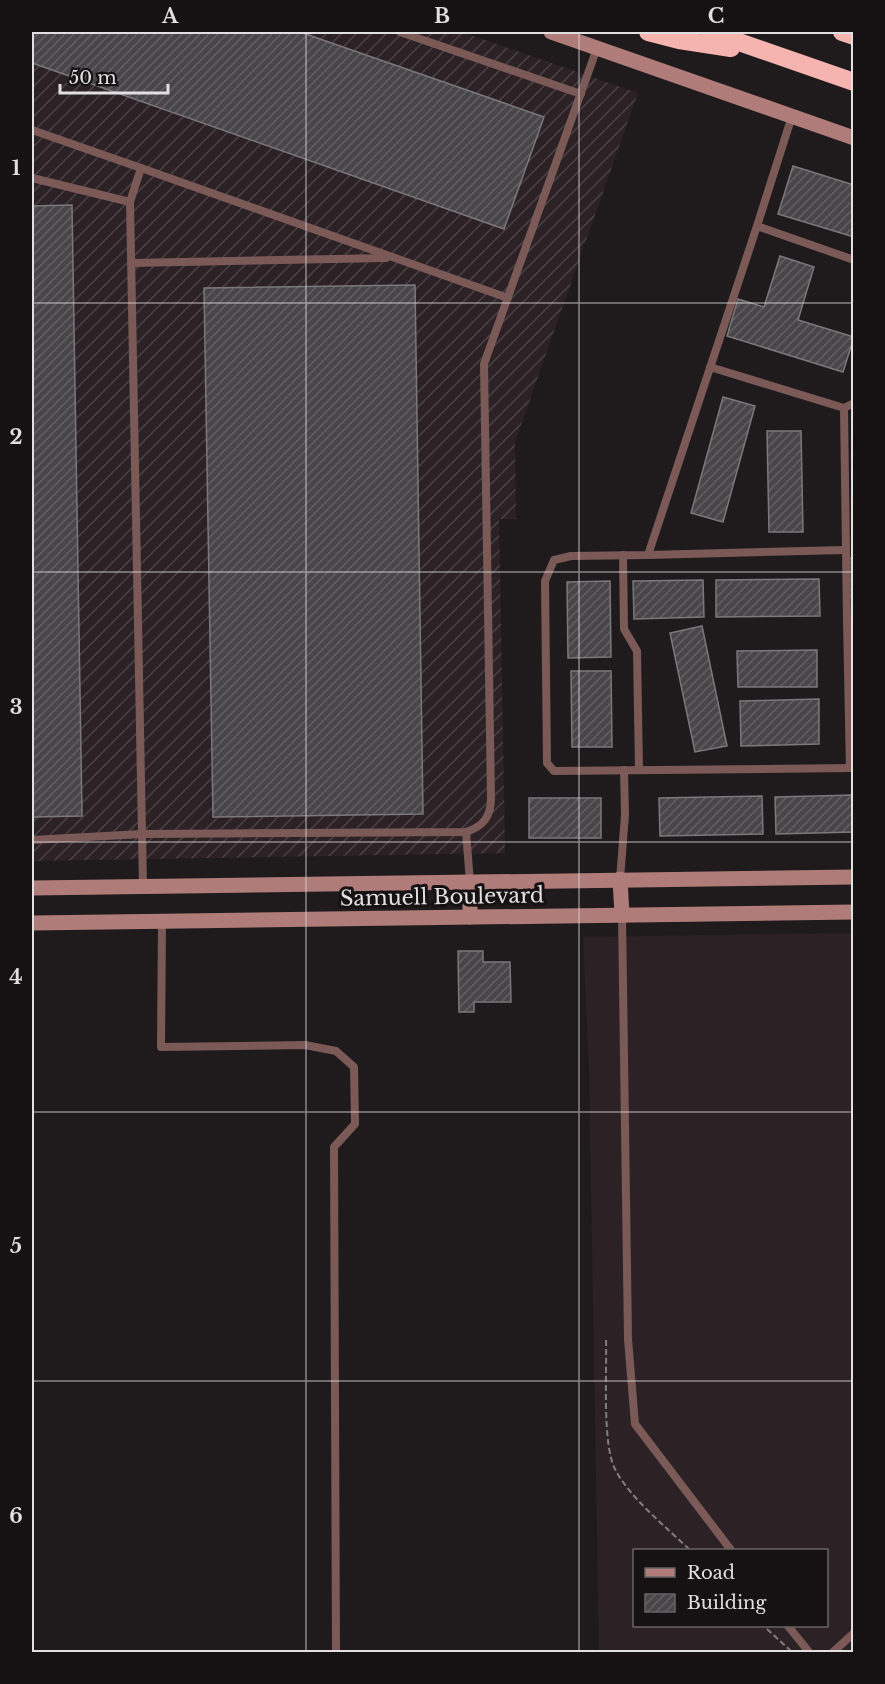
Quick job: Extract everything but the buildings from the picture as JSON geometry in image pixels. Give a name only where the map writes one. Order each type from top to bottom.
[{"type":"highway","points":[[648,32],[678,40],[775,54]]},
{"type":"highway","points":[[710,32],[854,82]]},
{"type":"highway","points":[[842,32],[854,36]]},
{"type":"main road","points":[[552,32],[854,138]]},
{"type":"main road","name":"Samuell Boulevard","points":[[32,888],[854,877]]},
{"type":"main road","points":[[620,879],[622,915]]},
{"type":"main road","points":[[470,882],[470,917]]},
{"type":"main road","name":"Samuell Boulevard","points":[[32,924],[854,912]]},
{"type":"lane","points":[[400,32],[581,94]]},
{"type":"lane","points":[[32,840],[142,834],[466,832],[483,824],[491,807],[484,364],[597,48]]},
{"type":"lane","points":[[648,555],[792,116]]},
{"type":"lane","points":[[32,130],[508,298]]},
{"type":"lane","points":[[141,168],[130,202],[143,886]]},
{"type":"lane","points":[[32,178],[130,202]]},
{"type":"lane","points":[[757,226],[854,260]]},
{"type":"lane","points":[[131,263],[393,258]]},
{"type":"lane","points":[[710,367],[843,408],[854,403]]},
{"type":"lane","points":[[843,408],[852,768],[554,771],[547,763],[545,581],[554,560],[571,556],[846,550]]},
{"type":"lane","points":[[623,555],[624,628],[637,651],[639,770]]},
{"type":"lane","points":[[620,879],[625,815],[624,771]]},
{"type":"lane","points":[[466,832],[470,882]]},
{"type":"lane","points":[[622,915],[628,1338],[635,1424],[729,1549]]},
{"type":"lane","points":[[162,923],[162,1047],[305,1045],[336,1051],[354,1067],[355,1124],[334,1147],[336,1653]]},
{"type":"lane","points":[[789,1627],[809,1653]]},
{"type":"lane","points":[[833,1653],[854,1633]]},
{"type":"path","points":[[606,1340],[608,1441],[614,1467],[633,1493],[688,1549]]},
{"type":"path","points":[[767,1629],[792,1653]]},
{"type":"shaded area","points":[[32,32],[462,32],[638,93],[515,442],[516,519],[499,519],[505,853],[32,861]]},
{"type":"shaded area","points":[[853,933],[853,1652],[599,1652],[589,1069],[583,937]]}]
